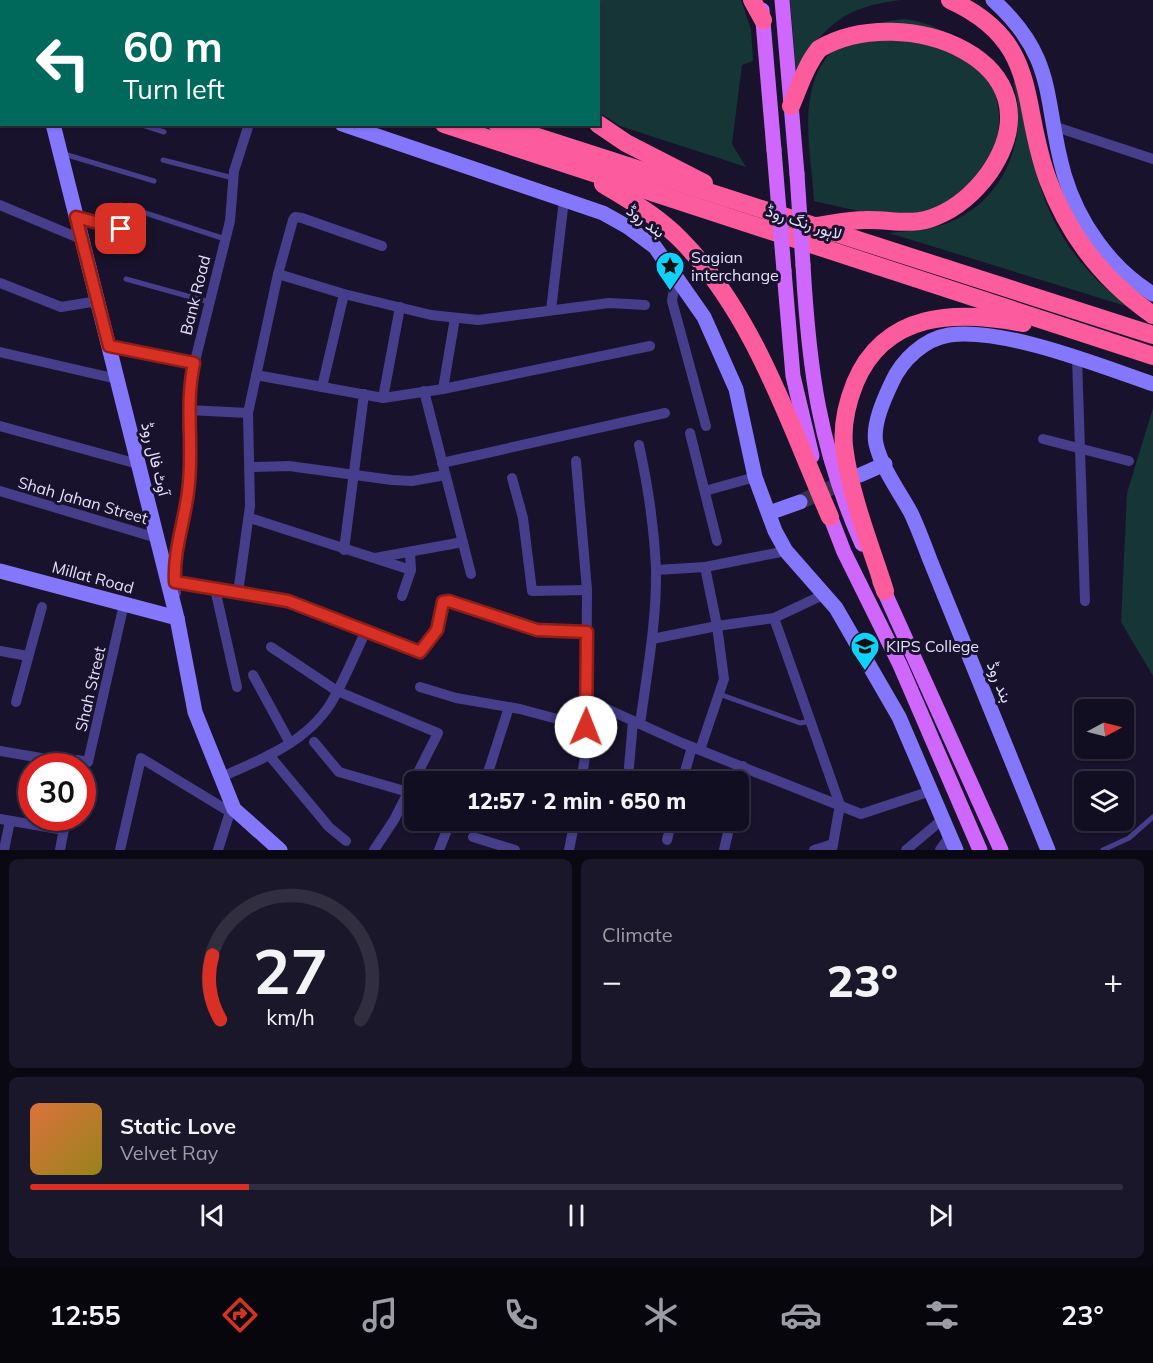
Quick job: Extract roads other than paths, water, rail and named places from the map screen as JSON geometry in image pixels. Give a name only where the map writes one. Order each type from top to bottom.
[{"type":"highway","points":[[752,0],[763,20]]},
{"type":"highway","points":[[811,226],[867,219],[905,223],[935,217],[969,198],[998,160],[1008,123],[1008,100],[1004,80],[993,56],[945,7]]},
{"type":"highway","points":[[945,7],[968,8],[989,24],[1006,43],[1027,86],[1047,177],[1066,219],[1104,276],[1153,315]]},
{"type":"highway","points":[[791,106],[818,49],[835,31],[857,16]]},
{"type":"highway","points":[[600,125],[626,143],[748,206]]},
{"type":"highway","name":"لاہور رنگ روڈ","points":[[450,126],[1153,356]]},
{"type":"highway","name":"لاہور رنگ روڈ","points":[[503,126],[1153,335]]},
{"type":"highway","points":[[574,166],[638,203],[680,240],[699,261],[740,319],[830,517]]},
{"type":"highway","points":[[885,591],[857,500],[844,444],[844,420],[861,368],[878,347],[900,331],[921,321],[945,316],[1000,319],[1078,331]]},
{"type":"main road","points":[[762,0],[793,376],[805,432],[830,517],[900,666],[980,850]]},
{"type":"main road","points":[[782,0],[808,344],[826,448],[847,510],[1001,850]]},
{"type":"main road","points":[[993,0],[1027,37],[1038,59],[1050,97],[1064,174],[1081,217],[1103,249],[1138,285],[1153,294]]},
{"type":"main road","name":"آوٹ فال روڈ","points":[[53,126],[177,618],[195,712],[232,811],[280,850]]},
{"type":"main road","name":"بند روڈ","points":[[348,126],[603,213],[628,226],[655,247],[704,317],[723,357],[736,389],[755,477],[775,531],[786,551],[836,608],[899,717],[953,843]]},
{"type":"main road","name":"بند روڈ","points":[[1048,850],[926,550],[876,443],[880,412],[898,368],[923,345],[949,335],[981,336],[1028,344],[1153,384]]},
{"type":"main road","points":[[860,475],[885,464]]},
{"type":"main road","points":[[769,513],[800,502]]},
{"type":"main road","name":"Millat Road","points":[[0,571],[177,618]]},
{"type":"street","name":"Bank Road","points":[[177,618],[174,567],[189,486],[191,457],[188,410],[194,363],[230,221],[233,178],[248,126]]},
{"type":"street","points":[[1056,127],[1153,159]]},
{"type":"street","points":[[551,310],[564,200]]},
{"type":"street","points":[[0,205],[81,239]]},
{"type":"street","points":[[238,593],[250,518],[248,413],[278,274],[295,217],[382,246]]},
{"type":"street","points":[[278,274],[344,294],[455,318],[498,319],[609,303],[645,305]]},
{"type":"street","points":[[676,276],[672,301],[706,426]]},
{"type":"street","points":[[0,283],[61,307],[98,301]]},
{"type":"street","points":[[322,387],[344,294]]},
{"type":"street","points":[[383,398],[400,307]]},
{"type":"street","points":[[443,388],[455,318]]},
{"type":"street","points":[[109,346],[194,363]]},
{"type":"street","points":[[256,375],[383,398],[424,392],[650,346]]},
{"type":"street","points":[[0,352],[117,379]]},
{"type":"street","points":[[1077,358],[1082,451],[1085,601]]},
{"type":"street","points":[[424,392],[471,574]]},
{"type":"street","points":[[344,549],[364,394]]},
{"type":"street","points":[[188,410],[248,413]]},
{"type":"street","points":[[442,463],[665,413]]},
{"type":"street","points":[[0,426],[138,464]]},
{"type":"street","points":[[690,433],[717,541]]},
{"type":"street","points":[[1043,439],[1082,451],[1129,461]]},
{"type":"street","points":[[629,767],[652,639],[656,570],[651,502],[639,445]]},
{"type":"street","points":[[576,461],[587,590],[587,700],[582,771]]},
{"type":"street","points":[[250,467],[289,466],[353,476],[412,481],[445,475]]},
{"type":"street","points":[[705,491],[755,477]]},
{"type":"street","points":[[512,478],[523,518],[532,591],[587,590]]},
{"type":"street","name":"Shah Jahan Street","points":[[0,491],[157,538]]},
{"type":"street","points":[[250,518],[411,570]]},
{"type":"street","points":[[373,558],[463,542]]},
{"type":"street","points":[[656,570],[705,567],[786,551]]},
{"type":"street","points":[[402,596],[411,570],[410,552]]},
{"type":"street","points":[[687,771],[724,679],[717,626],[705,567]]},
{"type":"street","points":[[175,582],[288,601],[365,633],[420,652],[437,630],[443,602],[449,601],[537,630],[587,632]]},
{"type":"street","points":[[215,589],[237,687]]},
{"type":"street","points":[[652,639],[774,618],[825,594]]},
{"type":"street","name":"Shah Street","points":[[90,753],[124,604]]},
{"type":"street","points":[[16,702],[42,607]]},
{"type":"street","points":[[774,618],[840,805],[833,847],[814,850]]},
{"type":"street","points":[[221,777],[269,755],[298,738],[330,705],[365,633]]},
{"type":"street","points":[[271,647],[337,691],[438,734],[419,771]]},
{"type":"street","points":[[0,651],[28,656]]},
{"type":"street","points":[[253,675],[291,743]]},
{"type":"street","points":[[420,687],[456,698],[509,706],[586,727]]},
{"type":"street","points":[[587,700],[696,748],[861,814],[931,791]]},
{"type":"street","points":[[488,771],[509,706]]},
{"type":"street","points":[[314,742],[339,772],[404,791]]},
{"type":"street","points":[[0,751],[18,754]]},
{"type":"street","points":[[269,755],[329,827],[346,841]]},
{"type":"street","points":[[120,850],[141,758],[232,811],[218,850]]},
{"type":"street","points":[[741,771],[742,766]]},
{"type":"street","points":[[374,850],[404,799]]},
{"type":"street","points":[[906,850],[943,819]]},
{"type":"street","points":[[4,850],[5,820]]},
{"type":"street","points":[[60,850],[64,831]]},
{"type":"street","points":[[439,850],[447,831]]},
{"type":"street","points":[[569,850],[572,831]]},
{"type":"street","points":[[667,840],[669,831]]},
{"type":"street","points":[[724,850],[728,831]]},
{"type":"street","points":[[473,837],[516,850]]},
{"type":"street","points":[[940,850],[953,843]]},
{"type":"lane","points":[[145,126],[164,132]]},
{"type":"lane","points":[[60,153],[154,181]]},
{"type":"lane","points":[[163,160],[233,178]]},
{"type":"lane","points":[[121,205],[225,239]]},
{"type":"lane","points":[[76,217],[143,235]]},
{"type":"lane","points":[[126,279],[208,302]]},
{"type":"lane","points":[[719,694],[800,723],[810,721]]},
{"type":"lane","points":[[1103,850],[1129,838],[1153,817]]},
{"type":"tunnel","points":[[800,502],[849,480]]},
{"type":"place","name":"Sagian interchange","points":[[670,292]]},
{"type":"place","name":"KIPS College","points":[[865,672]]}]
